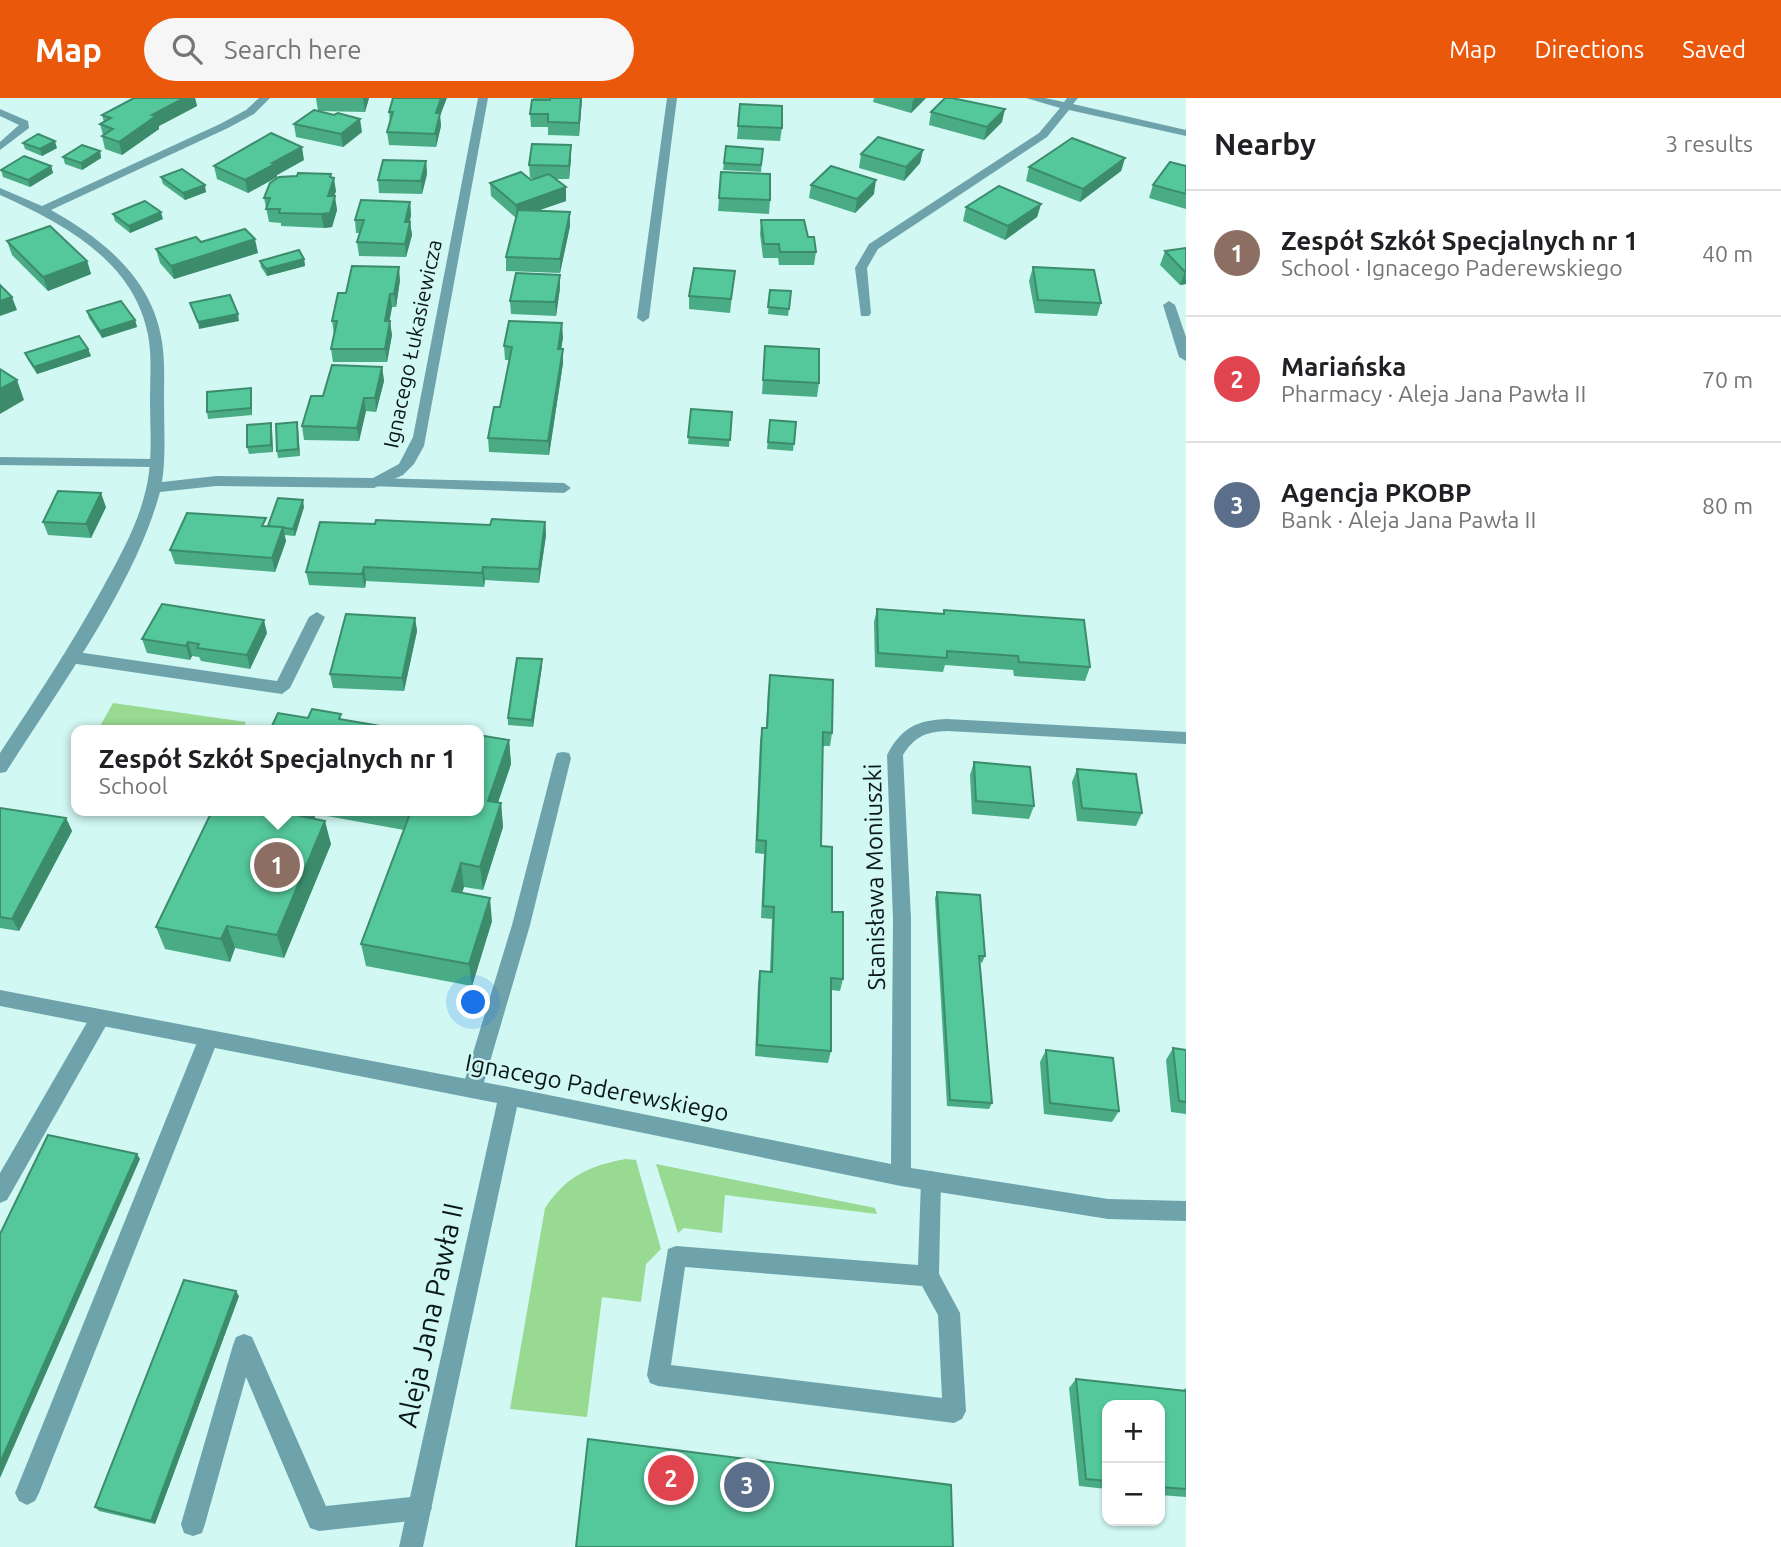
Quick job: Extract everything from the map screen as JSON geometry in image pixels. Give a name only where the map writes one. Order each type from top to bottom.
[{"type":"street","points":[[44,209],[250,113],[265,98]]},
{"type":"street","name":"Ignacego Łukasiewicza","points":[[153,488],[216,481],[374,483],[392,478],[406,468],[414,456],[420,437],[483,98]]},
{"type":"street","points":[[643,318],[672,98]]},
{"type":"street","points":[[1031,98],[1070,103],[1186,133]]},
{"type":"street","points":[[865,313],[861,268],[873,247],[1043,135],[1070,103]]},
{"type":"street","points":[[0,112],[24,123],[24,128],[0,147]]},
{"type":"street","points":[[0,191],[44,209],[106,251],[147,307],[158,353],[153,488],[131,550],[70,657],[0,767]]},
{"type":"street","points":[[1169,305],[1186,357]]},
{"type":"street","points":[[0,461],[155,463]]},
{"type":"street","points":[[374,483],[564,488]]},
{"type":"street","points":[[70,657],[282,688],[317,617]]},
{"type":"street","name":"Stanisława Moniuszki","points":[[901,1176],[902,919],[894,755],[904,738],[921,726],[947,725],[1186,738]]},
{"type":"street","points":[[472,1089],[521,925],[563,758]]},
{"type":"street","name":"Ignacego Paderewskiego","points":[[0,998],[509,1096],[901,1176],[1108,1209],[1186,1211]]},
{"type":"street","points":[[0,1194],[100,1018]]},
{"type":"street","points":[[27,1493],[208,1040]]},
{"type":"street","name":"Aleja Jana Pawła II","points":[[411,1547],[509,1096]]},
{"type":"street","points":[[928,1276],[676,1256],[658,1375],[954,1411],[950,1313],[928,1276],[931,1181]]},
{"type":"street","points":[[193,1524],[244,1345],[319,1519],[420,1508]]},
{"type":"green space","points":[[113,703],[246,722],[244,725],[101,725]]},
{"type":"green space","points":[[626,1159],[636,1160],[661,1249],[646,1264],[641,1302],[602,1297],[587,1417],[510,1409],[545,1208],[570,1180],[589,1169]]},
{"type":"green space","points":[[656,1164],[875,1208],[877,1214],[725,1195],[722,1233],[684,1228],[678,1233]]},
{"type":"building","points":[[134,98],[184,98],[152,115],[156,116],[119,142],[102,136],[113,129],[100,124],[111,118],[102,115]]},
{"type":"building","points":[[393,98],[441,98],[436,113],[440,113],[435,134],[387,132],[393,112],[389,112]]},
{"type":"building","points":[[581,98],[579,123],[548,122],[548,114],[530,114],[532,100]]},
{"type":"building","points":[[945,98],[1005,109],[987,127],[931,112]]},
{"type":"building","points":[[740,104],[782,106],[782,128],[738,126]]},
{"type":"building","points":[[314,110],[360,119],[341,134],[294,124]]},
{"type":"building","points":[[271,133],[302,147],[245,180],[214,166]]},
{"type":"building","points":[[38,134],[55,141],[40,149],[23,143]]},
{"type":"building","points":[[878,137],[923,150],[906,167],[861,154]]},
{"type":"building","points":[[1072,138],[1125,158],[1083,189],[1029,167]]},
{"type":"building","points":[[532,144],[571,145],[569,166],[529,165]]},
{"type":"building","points":[[82,145],[100,151],[81,163],[63,157]]},
{"type":"building","points":[[726,146],[763,149],[761,165],[724,163]]},
{"type":"building","points":[[24,156],[51,166],[28,180],[1,170]]},
{"type":"building","points":[[383,160],[426,161],[421,181],[378,180]]},
{"type":"building","points":[[1170,162],[1186,166],[1186,194],[1153,185]]},
{"type":"building","points":[[831,166],[876,180],[857,199],[811,185]]},
{"type":"building","points":[[182,169],[205,185],[183,193],[161,177]]},
{"type":"building","points":[[521,172],[531,180],[549,174],[566,187],[516,205],[490,183]]},
{"type":"building","points":[[721,172],[770,174],[770,200],[719,198]]},
{"type":"building","points":[[298,173],[331,174],[330,177],[334,178],[328,196],[335,196],[330,213],[279,213],[280,209],[266,209],[270,198],[264,198],[270,183],[279,177],[297,176]]},
{"type":"building","points":[[999,186],[1041,204],[1008,226],[966,207]]},
{"type":"building","points":[[361,200],[410,202],[405,222],[410,222],[405,244],[357,242],[364,220],[355,220]]},
{"type":"building","points":[[145,201],[161,212],[129,226],[113,214]]},
{"type":"building","points":[[518,210],[570,212],[560,259],[506,257]]},
{"type":"building","points":[[761,220],[804,220],[808,237],[814,237],[816,252],[780,252],[779,244],[764,244]]},
{"type":"building","points":[[50,226],[87,261],[43,277],[7,241]]},
{"type":"building","points":[[245,229],[255,239],[171,266],[156,249],[196,237],[201,242]]},
{"type":"building","points":[[1186,248],[1186,272],[1185,272],[1165,251]]},
{"type":"building","points":[[299,250],[304,259],[266,269],[260,261]]},
{"type":"building","points":[[352,266],[399,267],[385,321],[390,321],[385,349],[331,349],[337,321],[332,321],[338,293],[346,293]]},
{"type":"building","points":[[1033,267],[1094,270],[1101,303],[1038,300]]},
{"type":"building","points":[[694,268],[735,271],[731,299],[689,296]]},
{"type":"building","points":[[516,273],[560,275],[555,302],[510,301]]},
{"type":"building","points":[[0,285],[12,297],[0,301]]},
{"type":"building","points":[[770,290],[791,291],[789,309],[768,307]]},
{"type":"building","points":[[230,295],[238,314],[198,322],[190,303]]},
{"type":"building","points":[[121,301],[135,320],[100,331],[87,311]]},
{"type":"building","points":[[509,321],[562,323],[558,349],[563,349],[548,441],[488,438],[494,407],[500,407],[512,347],[504,346]]},
{"type":"building","points":[[79,336],[88,349],[34,367],[25,353]]},
{"type":"building","points":[[765,346],[819,349],[819,383],[763,380]]},
{"type":"building","points":[[332,365],[382,367],[375,398],[364,398],[357,428],[302,426],[311,396],[323,396]]},
{"type":"building","points":[[0,369],[17,380],[0,389]]},
{"type":"building","points":[[251,388],[251,408],[207,412],[207,392]]},
{"type":"building","points":[[691,409],[732,412],[730,440],[688,437]]},
{"type":"building","points":[[770,420],[796,422],[794,444],[768,442]]},
{"type":"building","points":[[297,422],[298,449],[277,451],[276,424]]},
{"type":"building","points":[[271,423],[271,445],[247,447],[247,425]]},
{"type":"building","points":[[58,491],[101,493],[86,524],[43,522]]},
{"type":"building","points":[[278,498],[303,500],[293,529],[268,526]]},
{"type":"building","points":[[187,513],[266,518],[262,526],[283,527],[272,558],[170,550]]},
{"type":"building","points":[[492,519],[545,522],[539,569],[483,567],[482,573],[364,567],[362,574],[306,572],[320,522],[375,524],[376,520],[490,525]]},
{"type":"building","points":[[162,604],[264,620],[247,655],[197,648],[199,644],[188,642],[186,646],[142,639]]},
{"type":"building","points":[[877,609],[944,614],[944,610],[1084,620],[1090,667],[1019,662],[1018,656],[947,651],[947,658],[878,653]]},
{"type":"building","points":[[346,614],[415,618],[402,678],[330,674]]},
{"type":"building","points":[[517,658],[542,659],[532,720],[508,718]]},
{"type":"building","points":[[770,675],[833,680],[832,733],[823,732],[821,846],[832,847],[832,912],[843,912],[843,979],[831,978],[831,1051],[757,1045],[760,971],[772,972],[774,907],[763,906],[766,841],[757,840],[762,728],[767,728]]},
{"type":"building","points":[[312,709],[341,714],[339,719],[374,725],[272,725],[278,713],[308,718]]},
{"type":"building","points":[[484,736],[509,740],[488,801],[501,803],[480,867],[461,863],[452,891],[490,898],[469,964],[361,944],[409,816],[484,816]]},
{"type":"building","points":[[974,762],[1030,767],[1034,806],[976,801]]},
{"type":"building","points":[[1077,769],[1136,774],[1142,813],[1082,808]]},
{"type":"building","points":[[0,808],[66,818],[12,919],[0,917]]},
{"type":"building","points":[[210,816],[300,816],[325,821],[277,935],[227,926],[221,939],[156,927]]},
{"type":"building","points":[[937,892],[980,895],[985,956],[979,956],[992,1103],[950,1100]]},
{"type":"building","points":[[1173,1048],[1186,1050],[1186,1102],[1179,1101]]},
{"type":"building","points":[[1046,1050],[1113,1058],[1119,1111],[1050,1103]]},
{"type":"building","points":[[48,1135],[137,1154],[0,1463],[0,1234]]},
{"type":"building","points":[[184,1280],[236,1291],[151,1521],[95,1507]]},
{"type":"building","points":[[1076,1379],[1186,1391],[1186,1489],[1165,1487],[1165,1400],[1102,1400],[1102,1481],[1086,1479]]},
{"type":"building","points":[[588,1439],[951,1485],[953,1547],[576,1547]]},
{"type":"place","name":"Zespół Szkół Specjalnych nr 1","points":[[277,865]]},
{"type":"place","name":"Mariańska","points":[[671,1478]]},
{"type":"place","name":"Agencja PKOBP","points":[[747,1485]]}]
